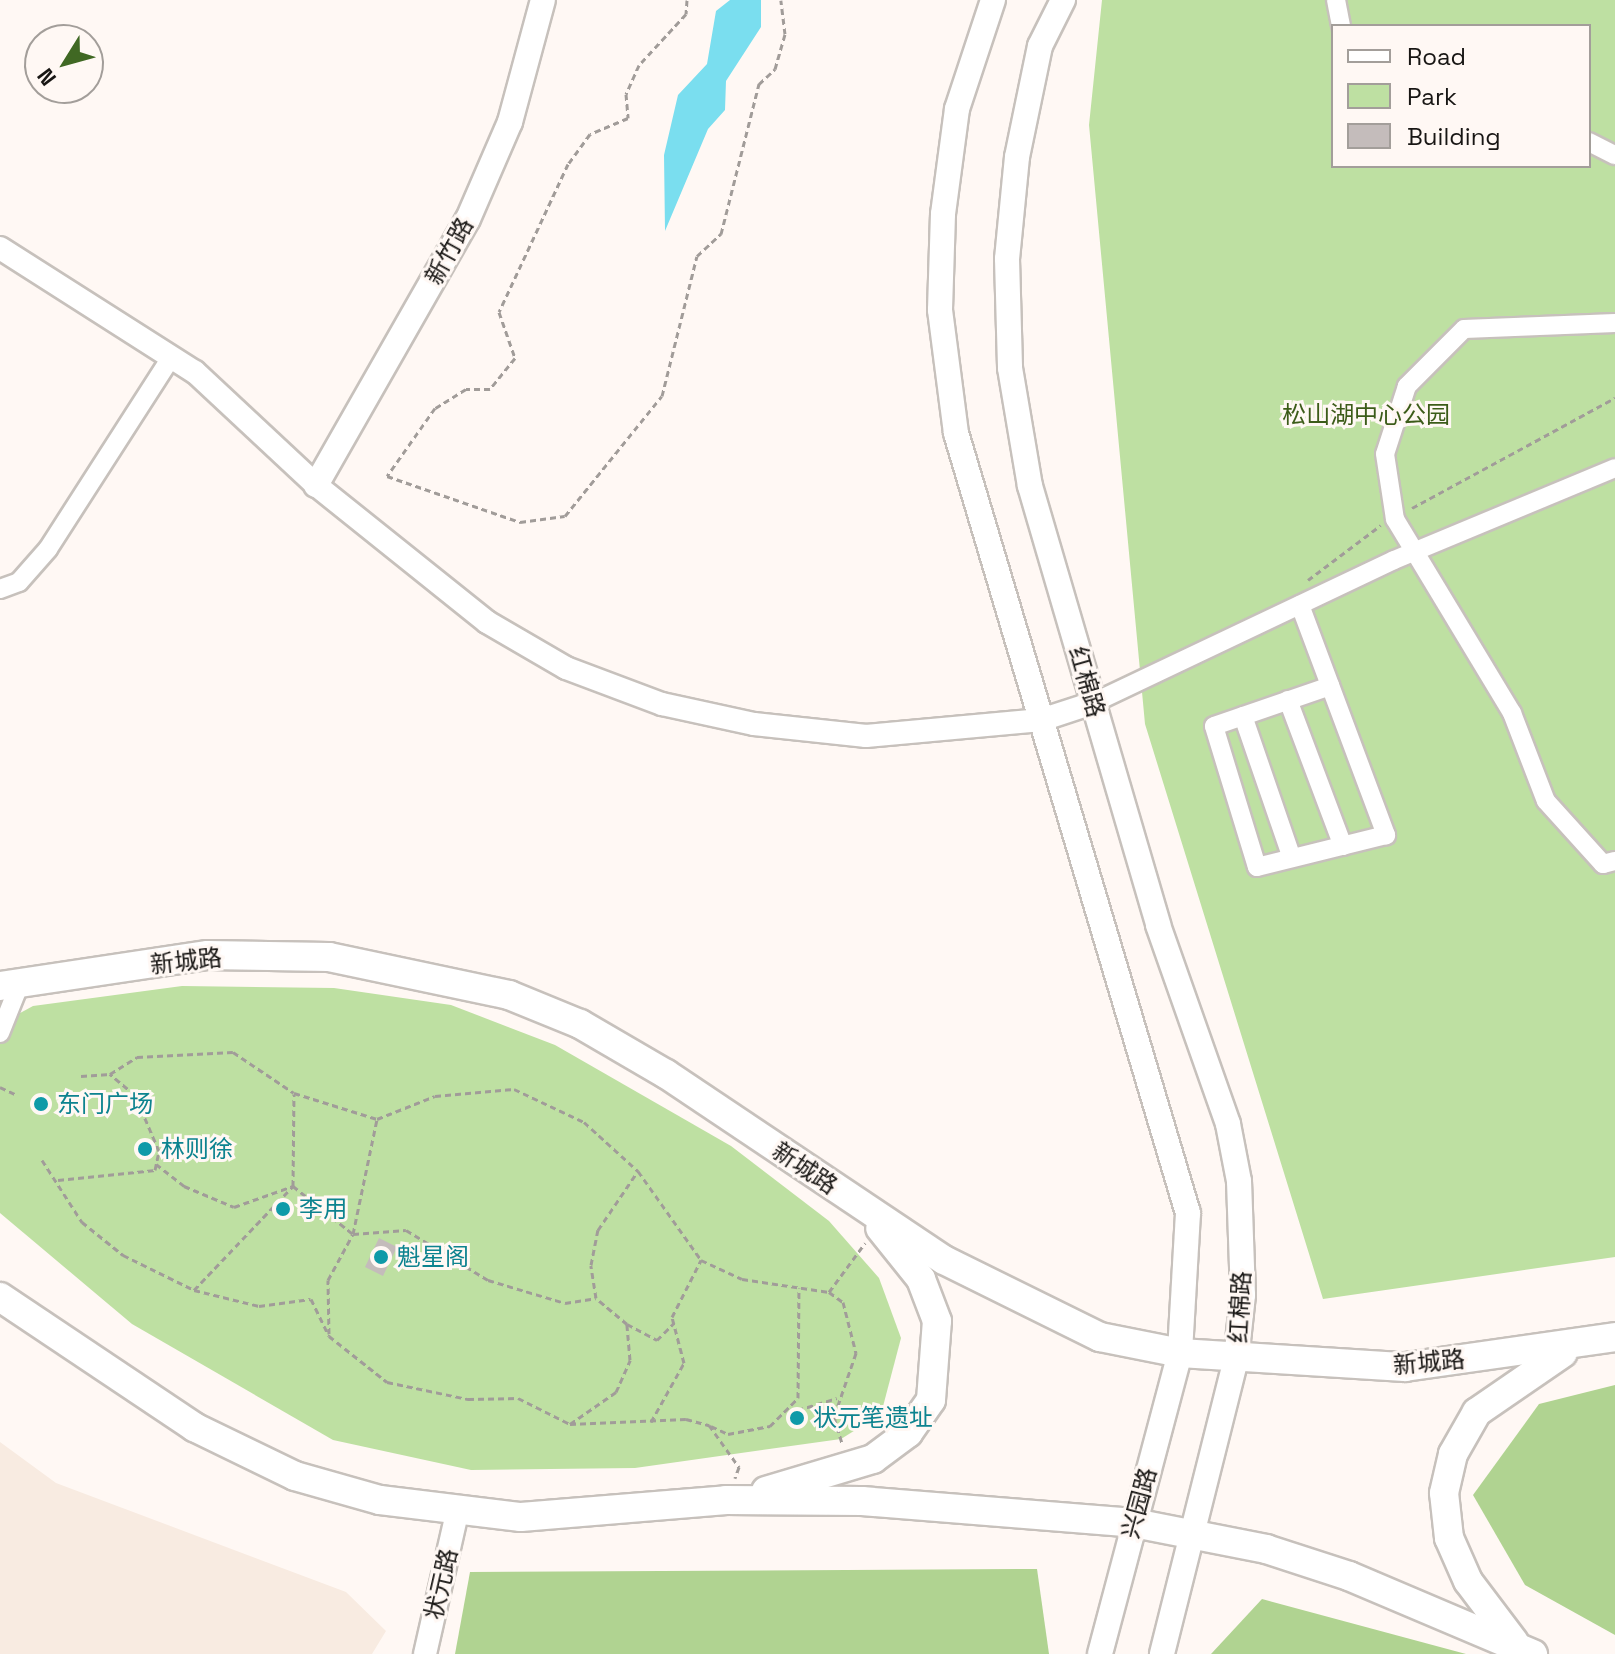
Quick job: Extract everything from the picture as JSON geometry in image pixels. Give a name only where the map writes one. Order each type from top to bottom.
[{"type":"main road","name":"新竹路","points":[[316,485],[468,219],[510,122],[543,0]]},
{"type":"main road","points":[[993,0],[957,109],[940,310],[956,433],[1177,1158],[1190,1264],[1180,1353]]},
{"type":"main road","name":"红棉路","points":[[1063,0],[1040,46],[1017,157],[1007,259],[1010,368],[1030,486],[1158,925],[1228,1124],[1242,1248],[1236,1359]]},
{"type":"main road","name":"新城路","points":[[7,988],[208,955],[329,957],[428,973],[580,1024],[1020,1302],[1100,1337],[1180,1353],[1236,1359],[1405,1367],[1574,1346],[1615,1337]]},
{"type":"main road","points":[[726,1500],[848,1467],[908,1433],[931,1400],[939,1360],[937,1321],[921,1279],[877,1225],[842,1192]]},
{"type":"main road","points":[[0,1297],[121,1384],[295,1476],[457,1513],[605,1513],[726,1500],[936,1505],[1134,1523],[1193,1535],[1349,1576],[1526,1651]]},
{"type":"main road","points":[[1526,1651],[1468,1581],[1449,1538],[1444,1493],[1453,1454],[1477,1412],[1574,1346]]},
{"type":"main road","name":"兴园路","points":[[1100,1654],[1180,1353]]},
{"type":"main road","points":[[1162,1654],[1236,1359]]},
{"type":"street","points":[[1336,0],[1341,24]]},
{"type":"street","points":[[1591,143],[1615,155]]},
{"type":"street","points":[[0,248],[172,356],[316,485],[487,622],[566,668],[662,704],[754,724],[866,736],[1041,720],[1093,703],[1417,551],[1615,468]]},
{"type":"street","points":[[1615,323],[1464,329],[1407,386],[1385,454],[1395,519],[1512,713],[1546,801],[1603,864],[1615,861]]},
{"type":"street","points":[[0,589],[19,582],[48,549],[172,356]]},
{"type":"street","points":[[1300,605],[1386,835],[1257,867],[1214,726],[1330,686]]},
{"type":"street","points":[[1288,700],[1343,846]]},
{"type":"street","points":[[1243,716],[1292,858]]},
{"type":"street","points":[[0,1033],[7,988]]},
{"type":"street","name":"状元路","points":[[425,1654],[457,1513]]},
{"type":"path","points":[[687,0],[686,14],[639,65],[626,94],[628,118],[590,134],[568,164],[499,312],[515,358],[490,389],[466,389],[435,408],[387,476],[520,522],[565,516],[662,396],[697,256],[721,234],[759,84],[775,69],[785,34],[781,0]]},
{"type":"path","points":[[1302,586],[1363,534],[1615,398]]},
{"type":"path","points":[[81,1076],[110,1074],[137,1057],[233,1052],[294,1093],[377,1119],[435,1096],[514,1089],[584,1122],[638,1171],[701,1260],[742,1279],[829,1292],[854,1324],[851,1377],[839,1397],[834,1417],[848,1467]]},
{"type":"path","points":[[58,1180],[140,1177],[156,1164],[159,1151],[135,1095],[110,1074]]},
{"type":"path","points":[[0,1087],[17,1095]]},
{"type":"path","points":[[194,1290],[293,1186],[294,1093]]},
{"type":"path","points":[[329,1336],[328,1280],[353,1234],[377,1119]]},
{"type":"path","points":[[42,1160],[58,1180],[82,1222],[123,1255],[194,1290],[259,1306],[311,1299],[329,1336],[387,1382],[468,1399],[518,1398],[570,1424],[709,1425],[747,1433],[788,1413],[839,1397]]},
{"type":"path","points":[[156,1164],[184,1186],[234,1207],[293,1186]]},
{"type":"path","points":[[638,1171],[598,1230],[591,1265],[596,1298],[627,1324],[657,1340],[674,1323],[686,1280],[701,1260]]},
{"type":"path","points":[[293,1186],[353,1234],[406,1230],[488,1280],[565,1303],[596,1298]]},
{"type":"path","points":[[829,1292],[877,1225]]},
{"type":"path","points":[[788,1413],[798,1398],[799,1288]]},
{"type":"path","points":[[650,1423],[684,1363],[674,1323]]},
{"type":"path","points":[[570,1424],[616,1392],[630,1360],[627,1324]]},
{"type":"path","points":[[709,1425],[739,1467],[726,1500]]},
{"type":"shaded area","points":[[0,1442],[56,1483],[346,1592],[386,1631],[372,1654],[0,1654]]},
{"type":"green space","name":"松山湖中心公园","points":[[1102,0],[1615,0],[1615,1257],[1323,1299],[1145,724],[1089,125]]},
{"type":"green space","points":[[182,986],[334,988],[451,1005],[555,1045],[731,1146],[829,1221],[879,1278],[901,1338],[881,1414],[841,1439],[635,1468],[471,1470],[333,1440],[132,1324],[0,1213],[0,1024],[33,1006]]},
{"type":"green space","points":[[1615,1385],[1615,1635],[1525,1585],[1473,1495],[1539,1404]]},
{"type":"green space","points":[[1037,1569],[1049,1654],[455,1654],[470,1572]]},
{"type":"green space","points":[[1262,1599],[1466,1654],[1211,1654]]},
{"type":"water","points":[[730,0],[761,0],[761,27],[726,81],[725,110],[708,129],[665,231],[664,155],[678,95],[707,64],[716,11]]},
{"type":"building","name":"魁星阁","points":[[379,1238],[397,1247],[383,1276],[365,1267]]},
{"type":"place","name":"东门广场","points":[[41,1104]]},
{"type":"place","name":"林则徐","points":[[145,1149]]},
{"type":"place","name":"李用","points":[[283,1209]]},
{"type":"place","name":"魁星阁","points":[[381,1257]]},
{"type":"place","name":"状元笔遗址","points":[[797,1418]]}]
